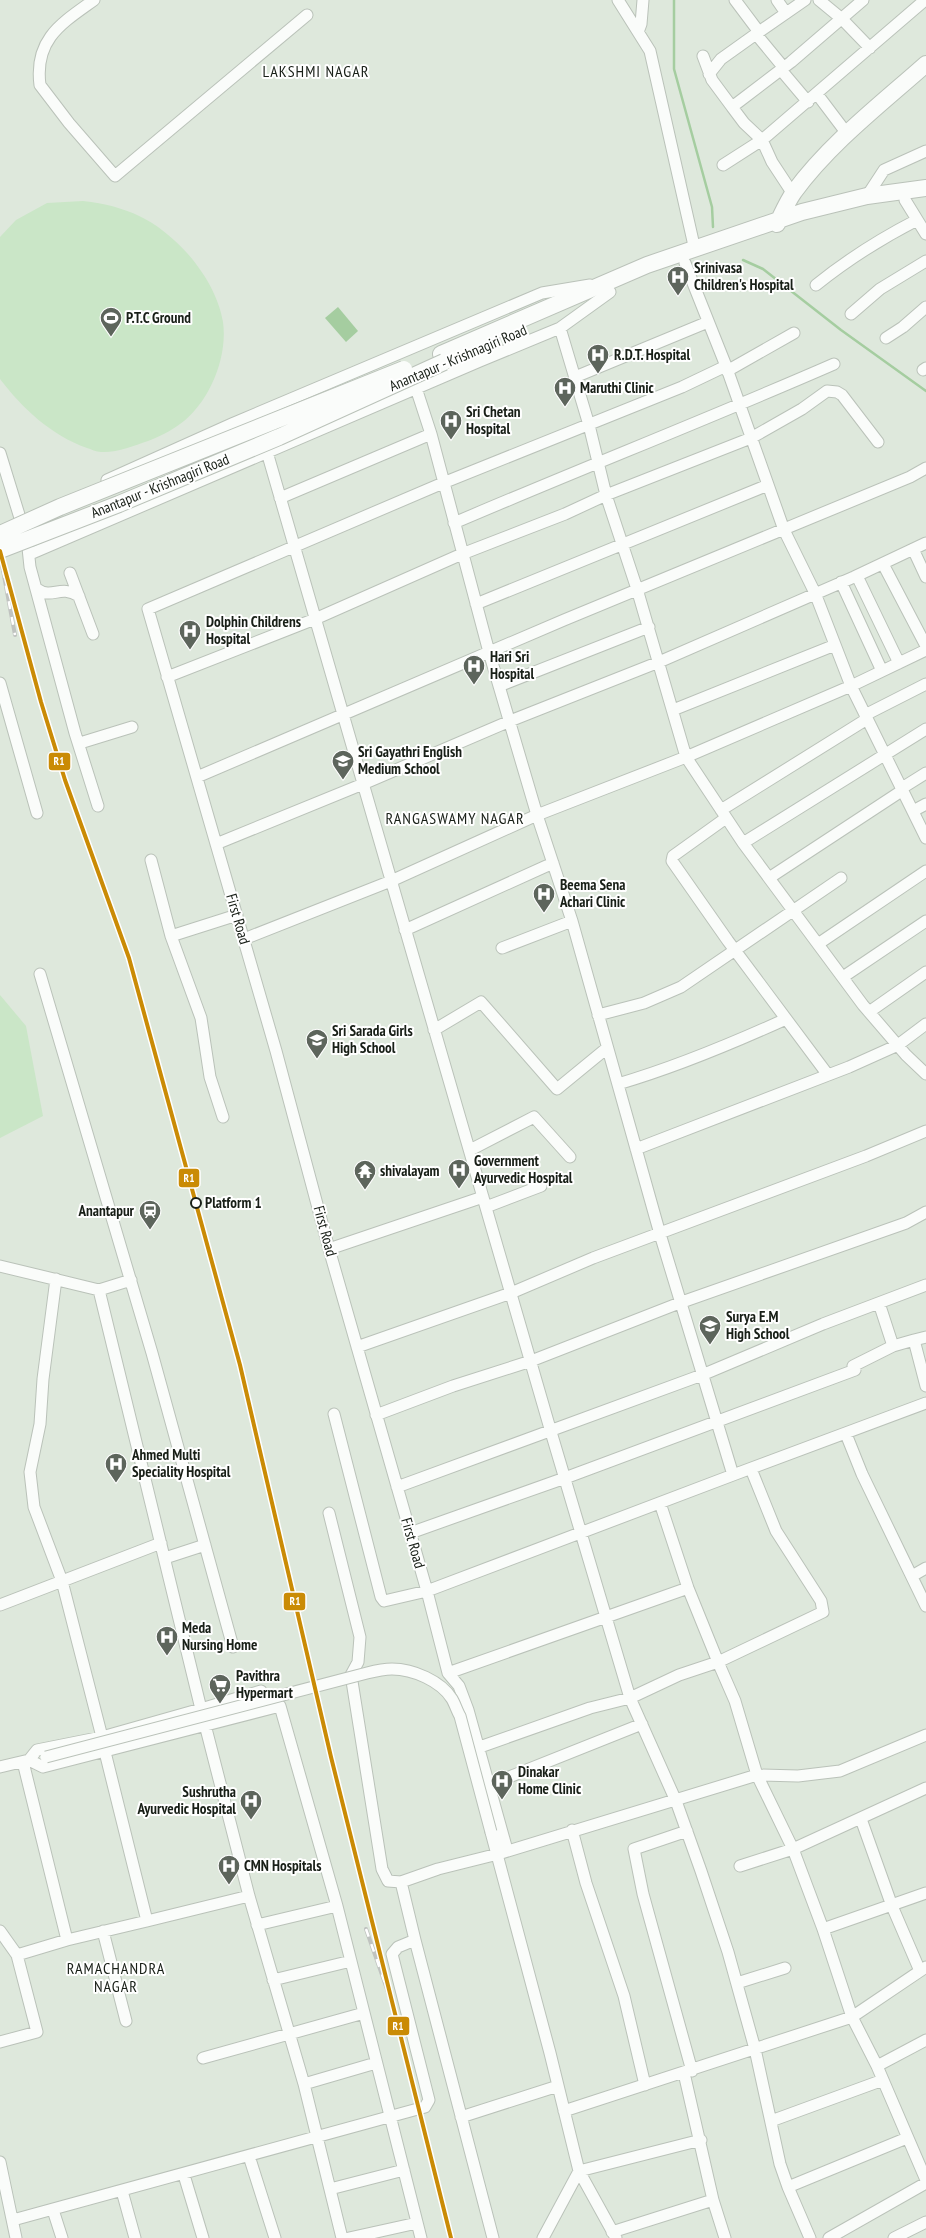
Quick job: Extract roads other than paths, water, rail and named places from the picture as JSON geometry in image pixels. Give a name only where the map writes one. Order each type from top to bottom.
[{"type":"highway","points":[[776,226],[793,194],[848,135],[926,64]]},
{"type":"highway","points":[[803,216],[803,197],[810,184],[852,141],[926,75]]},
{"type":"highway","name":"Anantapur - Krishnagiri Road","points":[[0,550],[119,504],[272,440],[443,358],[608,287],[685,263],[803,216],[867,196],[926,188]]},
{"type":"highway","name":"Anantapur - Krishnagiri Road","points":[[803,216],[926,197]]},
{"type":"highway","name":"Anantapur - Krishnagiri Road","points":[[608,287],[647,265],[776,226]]},
{"type":"highway","points":[[0,534],[60,507],[443,358]]},
{"type":"street","points":[[94,0],[61,24],[52,33],[43,54],[40,85],[69,123],[115,176],[307,15]]},
{"type":"street","points":[[618,0],[650,51],[695,250]]},
{"type":"street","points":[[638,32],[642,24],[643,0]]},
{"type":"street","points":[[735,0],[782,69],[808,102]]},
{"type":"street","points":[[777,0],[786,13]]},
{"type":"street","points":[[709,74],[721,59],[805,0]]},
{"type":"street","points":[[819,0],[842,19],[870,48]]},
{"type":"street","points":[[732,107],[782,69],[842,19],[862,0]]},
{"type":"street","points":[[723,164],[762,140],[925,0]]},
{"type":"street","points":[[703,56],[709,74],[718,89],[744,123],[762,140],[772,162],[793,194]]},
{"type":"street","points":[[817,94],[848,135]]},
{"type":"street","points":[[867,196],[884,170],[926,151]]},
{"type":"street","points":[[905,200],[926,234]]},
{"type":"street","points":[[816,285],[838,267],[894,232],[917,220]]},
{"type":"street","points":[[851,314],[880,289],[926,261]]},
{"type":"street","points":[[685,263],[740,405],[784,530],[816,593],[851,686],[926,838]]},
{"type":"street","points":[[30,554],[416,388],[560,328],[608,287]]},
{"type":"street","points":[[20,519],[234,423],[542,292],[608,287]]},
{"type":"street","points":[[886,338],[926,307]]},
{"type":"street","points":[[575,377],[708,322]]},
{"type":"street","points":[[560,328],[589,425],[606,495],[649,627],[686,757],[743,843],[843,978],[898,1045],[926,1074]]},
{"type":"street","points":[[294,546],[443,483],[682,387],[726,368],[794,333]]},
{"type":"street","points":[[454,523],[598,462],[740,405],[834,364]]},
{"type":"street","points":[[416,388],[431,434],[489,652],[537,815],[572,920],[660,1234],[682,1302],[715,1423],[733,1475]]},
{"type":"street","points":[[167,677],[315,619],[462,554],[565,514],[606,495],[751,438],[828,391],[837,392],[842,395],[878,442]]},
{"type":"street","points":[[280,498],[431,434]]},
{"type":"street","points":[[267,452],[551,1432],[607,1616],[630,1698],[676,1801],[687,1831],[737,1983],[755,2049],[780,2164],[788,2187],[810,2238]]},
{"type":"street","points":[[0,453],[30,554],[30,567],[98,806]]},
{"type":"street","points":[[197,777],[637,589],[784,530],[910,477],[926,468]]},
{"type":"street","points":[[476,604],[768,485]]},
{"type":"street","points":[[216,844],[363,784],[510,721],[659,662],[857,576],[926,543]]},
{"type":"street","name":"First Road","points":[[294,546],[148,609],[276,1051],[329,1249],[427,1591],[448,1673],[459,1686],[468,1710],[477,1748],[489,1785],[502,1852]]},
{"type":"street","points":[[913,549],[926,577]]},
{"type":"street","points":[[883,564],[926,646]]},
{"type":"street","points":[[70,573],[92,634]]},
{"type":"street","points":[[857,576],[899,663]]},
{"type":"street","points":[[841,582],[882,671]]},
{"type":"street","points":[[37,589],[46,594],[69,591],[79,596]]},
{"type":"street","points":[[499,686],[649,627]]},
{"type":"street","points":[[673,710],[835,645]]},
{"type":"street","points":[[244,939],[391,881],[537,815],[686,757],[851,686],[926,650]]},
{"type":"street","points":[[0,683],[37,813]]},
{"type":"street","points":[[828,1075],[735,950],[671,859],[724,814],[866,717],[926,684]]},
{"type":"street","points":[[80,743],[132,727]]},
{"type":"street","points":[[743,843],[926,729]]},
{"type":"street","points":[[769,878],[926,773]]},
{"type":"street","points":[[913,811],[926,804]]},
{"type":"street","points":[[151,860],[171,936],[201,1018],[205,1033],[208,1067],[223,1117]]},
{"type":"street","points":[[405,930],[553,863]]},
{"type":"street","points":[[818,944],[926,871]]},
{"type":"street","points":[[598,1015],[644,1004],[668,994],[841,878]]},
{"type":"street","points":[[171,936],[237,915]]},
{"type":"street","points":[[502,948],[572,920]]},
{"type":"street","points":[[843,978],[926,921]]},
{"type":"street","points":[[870,1012],[926,972]]},
{"type":"street","points":[[40,974],[131,1280],[233,1647]]},
{"type":"street","points":[[434,1030],[481,1002],[557,1089],[607,1048]]},
{"type":"street","points":[[618,1084],[684,1062],[742,1040],[786,1019]]},
{"type":"street","points":[[636,1149],[828,1075],[898,1045],[926,1024]]},
{"type":"street","points":[[470,1150],[534,1117],[570,1157]]},
{"type":"street","points":[[357,1347],[511,1293],[593,1258],[660,1234],[926,1131]]},
{"type":"street","points":[[329,1249],[541,1186]]},
{"type":"street","points":[[376,1415],[453,1386],[531,1361],[682,1302],[906,1223],[926,1212]]},
{"type":"street","points":[[0,1266],[99,1290],[131,1280]]},
{"type":"street","points":[[56,1279],[43,1380],[40,1424],[30,1472],[34,1507],[62,1582],[102,1737]]},
{"type":"street","points":[[397,1487],[551,1432],[702,1375],[816,1327],[926,1285]]},
{"type":"street","points":[[99,1290],[162,1543],[201,1710],[249,1896],[304,2084],[342,2238]]},
{"type":"street","points":[[879,1303],[893,1346]]},
{"type":"street","points":[[410,1533],[715,1423],[854,1368],[893,1346],[926,1337]]},
{"type":"street","points":[[914,1340],[926,1386]]},
{"type":"street","points":[[334,1414],[382,1600],[386,1601],[427,1591],[926,1403]]},
{"type":"street","points":[[846,1434],[862,1474],[926,1606]]},
{"type":"street","points":[[477,1748],[590,1708],[630,1698],[679,1675],[718,1662],[823,1612],[821,1601],[776,1531],[751,1469]]},
{"type":"street","points":[[660,1503],[688,1588],[735,1701],[757,1775],[793,1849],[823,1928],[852,2017],[877,2066],[926,2180]]},
{"type":"street","points":[[329,1513],[360,1637],[358,1662],[351,1675],[382,1869],[388,1881],[401,1882],[438,1869],[502,1852],[572,1830],[676,1801],[757,1775],[798,1776],[840,1771],[926,1735]]},
{"type":"street","points":[[0,1605],[162,1543]]},
{"type":"street","points":[[165,1558],[205,1545]]},
{"type":"street","points":[[912,1576],[926,1568]]},
{"type":"street","points":[[448,1673],[688,1588]]},
{"type":"street","points":[[1,1765],[46,1757],[367,1673],[392,1669],[407,1671],[428,1678],[442,1688],[452,1699],[460,1716],[491,1832],[502,1852],[579,2171],[614,2235],[713,2200]]},
{"type":"street","points":[[26,1761],[38,1750],[102,1737],[201,1710],[261,1691]]},
{"type":"street","points":[[26,1761],[43,1767],[280,1706],[337,1906],[376,2063],[392,2117],[421,2238]]},
{"type":"street","points":[[489,1785],[642,1724]]},
{"type":"street","points":[[105,1752],[147,1921]]},
{"type":"street","points":[[26,1761],[67,1940]]},
{"type":"street","points":[[740,1866],[793,1849],[926,1788]]},
{"type":"street","points":[[564,2112],[852,2017],[923,1969],[892,1906],[861,1819]]},
{"type":"street","points":[[572,1830],[586,1883],[624,1996],[645,2085]]},
{"type":"street","points":[[687,1831],[634,1849],[643,1894],[688,2072],[713,2200],[725,2238]]},
{"type":"street","points":[[401,1882],[414,1940],[493,2238]]},
{"type":"street","points":[[823,1928],[892,1906],[926,1893]]},
{"type":"street","points":[[17,1955],[67,1940],[249,1896]]},
{"type":"street","points":[[257,1924],[337,1906]]},
{"type":"street","points":[[0,1931],[17,1955],[37,2032],[0,2042]]},
{"type":"street","points":[[103,1931],[126,2021]]},
{"type":"street","points":[[13,2220],[122,2192],[425,2107],[429,2100],[392,1954],[398,1947],[414,1940]]},
{"type":"street","points":[[273,1980],[351,1961]]},
{"type":"street","points":[[737,1983],[785,1968]]},
{"type":"street","points":[[203,2058],[364,2013]]},
{"type":"street","points":[[877,2066],[926,2040]]},
{"type":"street","points":[[304,2084],[376,2063]]},
{"type":"street","points":[[771,2121],[883,2080]]},
{"type":"street","points":[[461,2117],[558,2086]]},
{"type":"street","points":[[788,2187],[907,2138]]},
{"type":"street","points":[[543,2238],[579,2171],[701,2140]]},
{"type":"street","points":[[249,2156],[275,2238]]},
{"type":"street","points":[[0,2162],[3,2190],[13,2220],[16,2238]]},
{"type":"street","points":[[330,2189],[404,2170]]},
{"type":"street","points":[[184,2174],[203,2238]]},
{"type":"street","points":[[828,2238],[926,2183]]},
{"type":"street","points":[[122,2192],[135,2238]]},
{"type":"street","points":[[52,2210],[62,2238]]},
{"type":"street","points":[[894,2238],[926,2222]]},
{"type":"street","points":[[349,2238],[417,2223]]},
{"type":"waterway","points":[[674,0],[674,69],[712,207],[713,227]]},
{"type":"waterway","points":[[743,260],[763,269],[841,330],[926,391]]},
{"type":"railway","points":[[0,554],[15,635]]},
{"type":"railway","points":[[366,1929],[394,2009]]},
{"type":"place","name":"Srinivasa Children's Hospital","points":[[678,296]]},
{"type":"place","name":"P.T.C Ground","points":[[111,338]]},
{"type":"place","name":"R.D.T. Hospital","points":[[598,374]]},
{"type":"place","name":"Maruthi Clinic","points":[[565,408]]},
{"type":"place","name":"Sri Chetan Hospital","points":[[451,440]]},
{"type":"place","name":"Dolphin Childrens Hospital","points":[[190,650]]},
{"type":"place","name":"Hari Sri Hospital","points":[[474,686]]},
{"type":"place","name":"Sri Gayathri English Medium School","points":[[343,780]]},
{"type":"place","name":"Beema Sena Achari Clinic","points":[[544,914]]},
{"type":"place","name":"Sri Sarada Girls High School","points":[[317,1060]]},
{"type":"place","name":"shivalayam","points":[[365,1190]]},
{"type":"place","name":"Government Ayurvedic Hospital","points":[[459,1190]]},
{"type":"place","name":"Platform 1","points":[[196,1203]]},
{"type":"place","name":"Anantapur","points":[[150,1230]]},
{"type":"place","name":"Surya E.M High School","points":[[710,1346]]},
{"type":"place","name":"Ahmed Multi Speciality Hospital","points":[[116,1484]]},
{"type":"place","name":"Meda Nursing Home","points":[[167,1656]]},
{"type":"place","name":"Pavithra Hypermart","points":[[220,1704]]},
{"type":"place","name":"Dinakar Home Clinic","points":[[502,1800]]},
{"type":"place","name":"Sushrutha Ayurvedic Hospital","points":[[251,1820]]},
{"type":"place","name":"CMN Hospitals","points":[[229,1886]]},
{"type":"district","name":"LAKSHMI NAGAR","points":[[316,71]]},
{"type":"district","name":"RANGASWAMY NAGAR","points":[[455,818]]},
{"type":"district","name":"RAMACHANDRA NAGAR","points":[[116,1977]]}]
